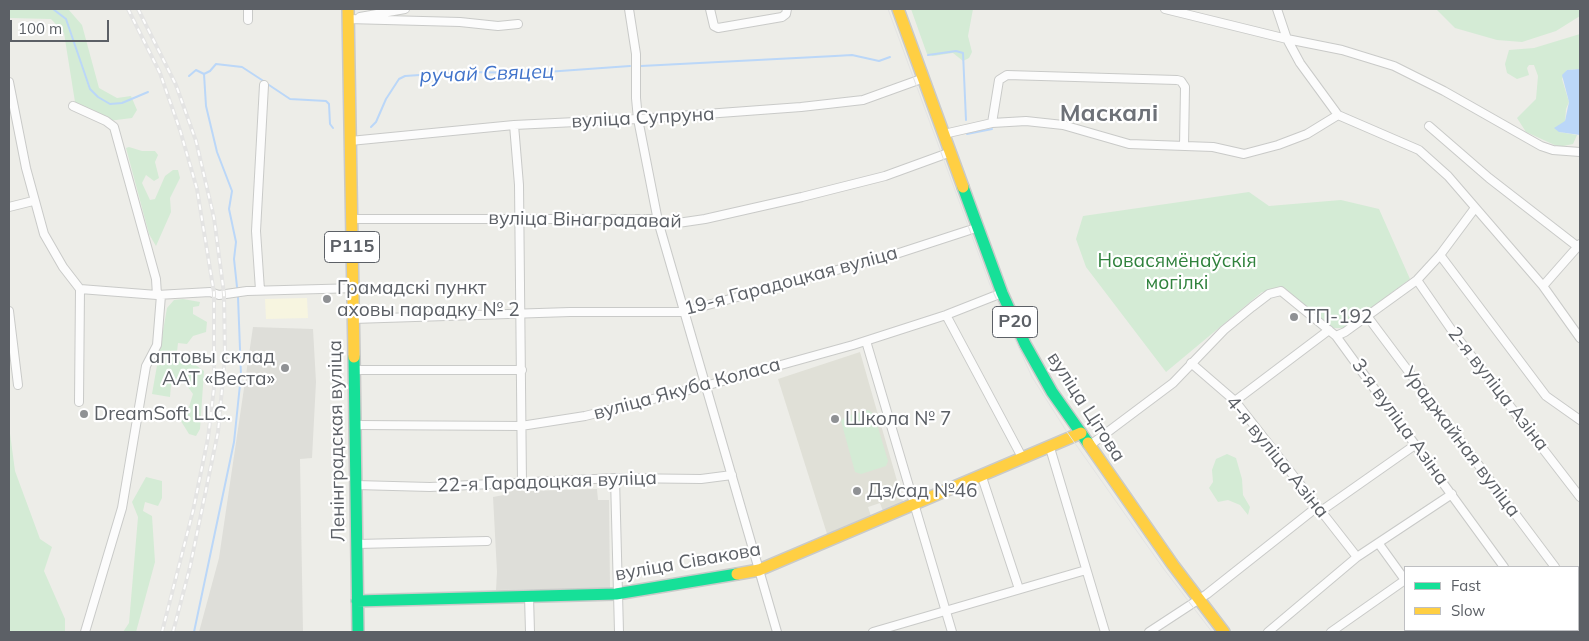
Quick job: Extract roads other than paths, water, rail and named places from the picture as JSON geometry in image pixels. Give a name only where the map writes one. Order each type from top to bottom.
[{"type":"main road","name":"вуліца Цітова","points":[[898,9],[1002,292],[1042,376],[1080,433],[1224,632]]},
{"type":"main road","name":"Ленінградская вуліца","points":[[352,14],[359,425],[360,601],[358,632]]},
{"type":"main road","name":"вуліца Сівакова","points":[[360,601],[616,594],[760,570],[1050,448],[1080,433]]},
{"type":"main road","name":"Ленінградская вуліца","points":[[360,601],[365,632]]},
{"type":"street","points":[[248,9],[248,20]]},
{"type":"street","points":[[352,14],[405,9]]},
{"type":"street","points":[[629,9],[636,54],[638,119],[658,221],[682,312],[732,475],[777,632]]},
{"type":"street","points":[[710,9],[714,26],[718,28],[782,17],[786,14],[787,9]]},
{"type":"street","points":[[1166,9],[1287,39],[1342,50],[1394,66],[1444,91],[1541,146],[1553,150],[1580,152]]},
{"type":"street","points":[[1277,9],[1287,39],[1300,63],[1338,115],[1418,150],[1448,176],[1544,286],[1580,337]]},
{"type":"street","points":[[352,14],[498,26],[518,24]]},
{"type":"street","points":[[992,123],[999,80],[1007,75],[1177,80],[1182,81],[1185,87],[1184,146]]},
{"type":"street","name":"вуліца Супруна","points":[[354,141],[514,125],[638,119],[801,107],[863,100],[924,78]]},
{"type":"street","points":[[9,82],[33,201],[44,234],[63,267],[80,289],[79,402]]},
{"type":"street","points":[[260,290],[256,231],[264,85]]},
{"type":"street","points":[[73,106],[106,121],[114,127],[156,279],[158,295],[157,345],[146,366],[122,508],[85,632]]},
{"type":"street","points":[[944,134],[992,123],[1026,121],[1063,125],[1129,144],[1228,149],[1244,154],[1307,134],[1338,115]]},
{"type":"street","points":[[514,125],[519,185],[522,484]]},
{"type":"street","points":[[1429,126],[1489,178],[1579,245],[1544,286]]},
{"type":"street","name":"вуліца Вінаградавай","points":[[355,219],[518,218],[658,221],[671,224],[705,219],[885,176],[951,152]]},
{"type":"street","points":[[9,207],[33,201]]},
{"type":"street","points":[[1336,336],[1417,280],[1440,255],[1475,208]]},
{"type":"street","name":"19-я Гарадоцкая вуліца","points":[[357,319],[570,312],[682,312],[887,256],[979,227]]},
{"type":"street","points":[[1440,255],[1546,396],[1573,418],[1580,420]]},
{"type":"street","name":"2-я вуліца Азіна","points":[[1417,280],[1453,332],[1580,497]]},
{"type":"street","points":[[80,289],[158,295],[210,292],[220,295],[260,290],[356,288]]},
{"type":"street","name":"3-я вуліца Азіна","points":[[1191,363],[1252,307],[1269,294],[1280,291],[1336,336],[1503,566]]},
{"type":"street","name":"вуліца Якуба Коласа","points":[[359,425],[520,426],[586,416],[705,386],[866,341],[946,315],[1002,292]]},
{"type":"street","points":[[9,310],[18,385]]},
{"type":"street","points":[[946,315],[1023,459]]},
{"type":"street","name":"Ураджайная вуліца","points":[[1367,316],[1554,566]]},
{"type":"street","points":[[1235,401],[1329,330]]},
{"type":"street","points":[[866,341],[952,632]]},
{"type":"street","points":[[1090,446],[1158,395],[1191,363]]},
{"type":"street","name":"4-я вуліца Азіна","points":[[1191,363],[1235,401],[1357,557]]},
{"type":"street","points":[[358,370],[522,370]]},
{"type":"street","points":[[1151,632],[1200,600],[1319,509],[1415,445]]},
{"type":"street","points":[[1050,448],[1105,632]]},
{"type":"street","name":"22-я Гарадоцкая вуліца","points":[[359,485],[430,487],[615,478],[701,479],[732,475]]},
{"type":"street","points":[[982,477],[1018,589]]},
{"type":"street","points":[[615,478],[618,632]]},
{"type":"street","points":[[1268,632],[1357,557],[1452,494]]},
{"type":"street","points":[[360,544],[487,541]]},
{"type":"street","points":[[1379,544],[1404,579]]},
{"type":"street","points":[[873,632],[1086,570]]},
{"type":"street","points":[[1331,632],[1404,581]]},
{"type":"street","points":[[529,596],[530,632]]},
{"type":"water","points":[[1580,69],[1580,135],[1559,132],[1554,128],[1565,121],[1569,102],[1562,75],[1567,70]]},
{"type":"waterway","name":"ручай Свяцец","points":[[53,9],[66,19],[90,89],[98,97],[110,104],[122,103],[148,92]]},
{"type":"waterway","name":"ручай Свяцец","points":[[928,55],[956,51],[963,53],[966,120]]},
{"type":"waterway","name":"ручай Свяцец","points":[[641,66],[852,55],[879,61],[890,57]]},
{"type":"waterway","name":"ручай Свяцец","points":[[189,76],[196,70],[204,74],[210,71],[216,64],[242,67],[265,82]]},
{"type":"waterway","name":"ручай Свяцец","points":[[371,127],[376,122],[386,99],[399,79],[405,76],[464,72],[532,73],[630,66]]},
{"type":"waterway","points":[[204,74],[206,106],[217,152],[232,191],[229,209],[236,242],[234,259],[237,287]]},
{"type":"waterway","name":"ручай Свяцец","points":[[269,85],[290,99],[326,101],[329,104],[330,124],[333,128]]},
{"type":"waterway","points":[[967,134],[992,129]]},
{"type":"waterway","points":[[194,632],[234,442],[241,375],[238,297]]},
{"type":"tram line","points":[[888,9],[990,285],[1032,377],[1067,432],[1163,568],[1212,632]]},
{"type":"railway","points":[[128,9],[160,73],[180,130],[197,189],[214,293],[214,388],[208,438],[193,511],[162,632]]},
{"type":"railway","points":[[138,9],[176,85],[196,141],[214,218],[224,294],[225,357],[218,432],[190,567],[173,632]]},
{"type":"place","name":"Грамадскі пункт аховы парадку № 2","points":[[327,299]]},
{"type":"place","name":"ТП-192","points":[[1294,317]]},
{"type":"place","name":"аптовы склад ААТ «Веста»","points":[[285,368]]},
{"type":"place","name":"DreamSoft LLC.","points":[[84,414]]},
{"type":"place","name":"Школа № 7","points":[[835,419]]},
{"type":"place","name":"Дз/сад №46","points":[[857,491]]},
{"type":"district","name":"Маскалі","points":[[1109,114]]},
{"type":"park label","name":"Новасямёнаўскія могілкі","points":[[1177,272]]}]
